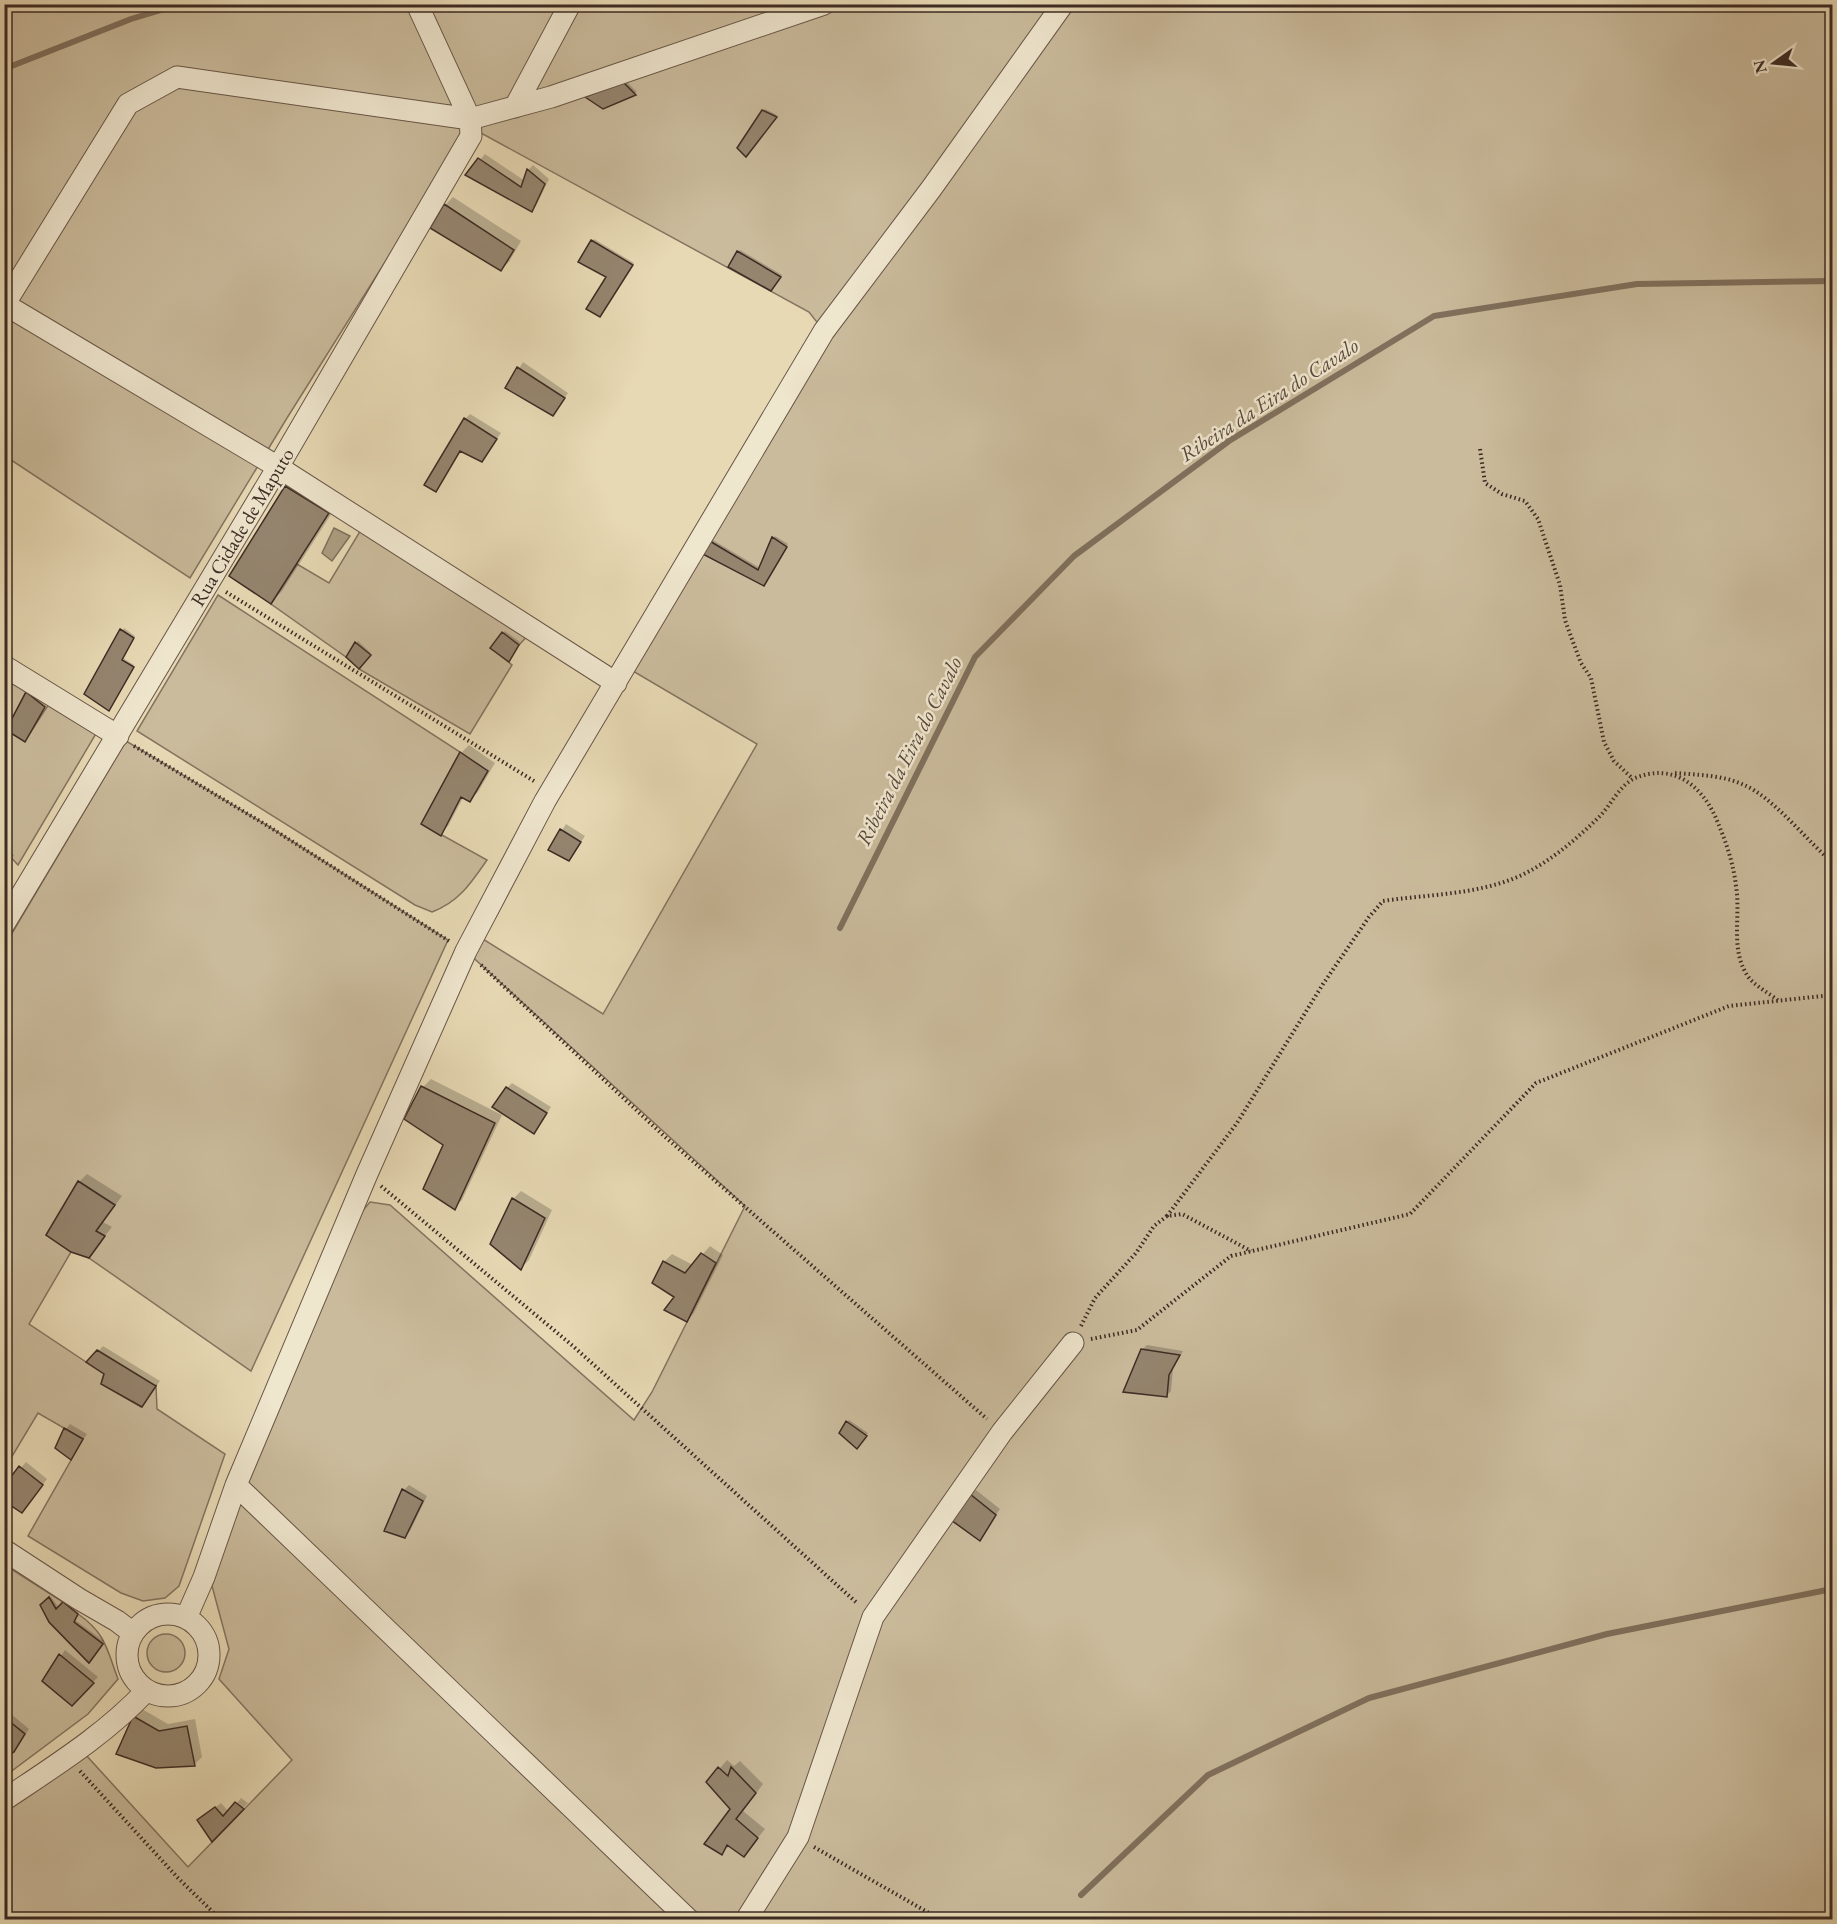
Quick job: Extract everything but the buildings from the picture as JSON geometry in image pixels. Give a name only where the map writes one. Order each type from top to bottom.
[{"type":"street","points":[[417,4],[470,123]]},
{"type":"street","points":[[514,107],[570,4]]},
{"type":"street","points":[[616,683],[278,468],[5,304],[128,104],[177,77],[470,123],[824,4]]},
{"type":"street","points":[[186,1618],[204,1577],[236,1485],[367,1174],[466,951],[551,791],[824,331],[931,189],[1063,4]]},
{"type":"street","name":"Rua Cidade de Maputo","points":[[4,924],[278,468],[471,136],[470,123]]},
{"type":"street","points":[[4,666],[118,736]]},
{"type":"street","points":[[746,1920],[798,1838],[873,1617],[1002,1432],[1072,1343]]},
{"type":"street","points":[[236,1485],[689,1920]]},
{"type":"street","points":[[4,1550],[133,1633]]},
{"type":"street","points":[[175,1614],[186,1618],[201,1631],[209,1649],[209,1662],[204,1675],[196,1686],[185,1693],[159,1696],[146,1691],[136,1682],[128,1665],[128,1645],[133,1633],[151,1617],[175,1614]]},
{"type":"street","points":[[4,1800],[67,1757],[131,1707],[146,1691]]},
{"type":"path","points":[[1480,449],[1485,483],[1502,494],[1525,501],[1538,519],[1560,585],[1565,620],[1581,663],[1591,678],[1605,742],[1614,761],[1633,779]]},
{"type":"path","points":[[210,582],[551,791]]},
{"type":"path","points":[[118,736],[268,825],[466,951],[663,1135],[1002,1432]]},
{"type":"path","points":[[1072,1343],[1095,1298],[1136,1253],[1154,1226],[1167,1216],[1237,1123],[1323,984],[1369,917],[1383,901],[1484,888],[1520,876],[1541,865],[1570,843],[1602,814],[1633,779],[1654,773],[1716,776],[1746,785],[1774,806],[1833,862]]},
{"type":"path","points":[[1673,773],[1696,788],[1712,811],[1728,843],[1737,888],[1737,952],[1748,976],[1779,1001]]},
{"type":"path","points":[[1072,1343],[1137,1330],[1231,1256],[1410,1214],[1536,1083],[1729,1006],[1833,995]]},
{"type":"path","points":[[367,1174],[573,1346],[873,1617]]},
{"type":"path","points":[[1167,1216],[1182,1214],[1251,1251]]},
{"type":"path","points":[[67,1757],[178,1878],[221,1920]]},
{"type":"path","points":[[798,1838],[941,1920]]},
{"type":"shaded area","points":[[5,5],[1832,5],[1832,1919],[5,1920],[5,1806],[85,1754],[188,1867],[292,1760],[219,1679],[229,1649],[212,1586],[256,1453],[354,1221],[370,1202],[390,1205],[634,1420],[652,1392],[745,1206],[466,951],[475,934],[603,1014],[757,744],[626,667],[824,331],[809,312],[470,127],[287,418],[190,578],[5,456]]},
{"type":"shaded area","points":[[365,523],[533,630],[519,645],[491,648],[512,665],[470,734],[359,669],[370,655],[346,657],[271,604],[297,564],[329,583]]},
{"type":"shaded area","points":[[334,528],[350,536],[332,561],[322,553]]},
{"type":"shaded area","points":[[218,595],[460,752],[422,824],[487,860],[470,884],[450,903],[432,912],[415,905],[137,731]]},
{"type":"shaded area","points":[[4,667],[26,692],[6,730],[25,741],[54,696],[97,732],[18,865],[5,851]]},
{"type":"shaded area","points":[[126,741],[268,826],[448,940],[251,1371],[89,1258],[105,1236],[96,1231],[115,1205],[78,1181],[46,1235],[71,1252],[29,1324],[104,1374],[101,1384],[141,1407],[156,1386],[157,1409],[225,1454],[179,1586],[165,1598],[143,1601],[121,1593],[28,1536],[83,1439],[38,1413],[5,1468],[5,945]]},
{"type":"shaded area","points":[[5,1565],[63,1602],[56,1609],[49,1597],[41,1605],[49,1622],[89,1663],[103,1644],[74,1622],[78,1614],[95,1628],[108,1651],[118,1679],[88,1714],[5,1776]]},
{"type":"shaded area","points":[[166,1634],[180,1639],[185,1653],[180,1667],[166,1672],[152,1667],[147,1653],[152,1639]]},
{"type":"waterway","points":[[4,69],[131,19],[181,4]]},
{"type":"waterway","name":"Ribeira da Eira do Cavalo","points":[[840,928],[975,657],[1074,556],[1229,441],[1434,316],[1637,284],[1832,281]]},
{"type":"waterway","points":[[1081,1895],[1208,1775],[1369,1698],[1607,1634],[1832,1589]]}]
